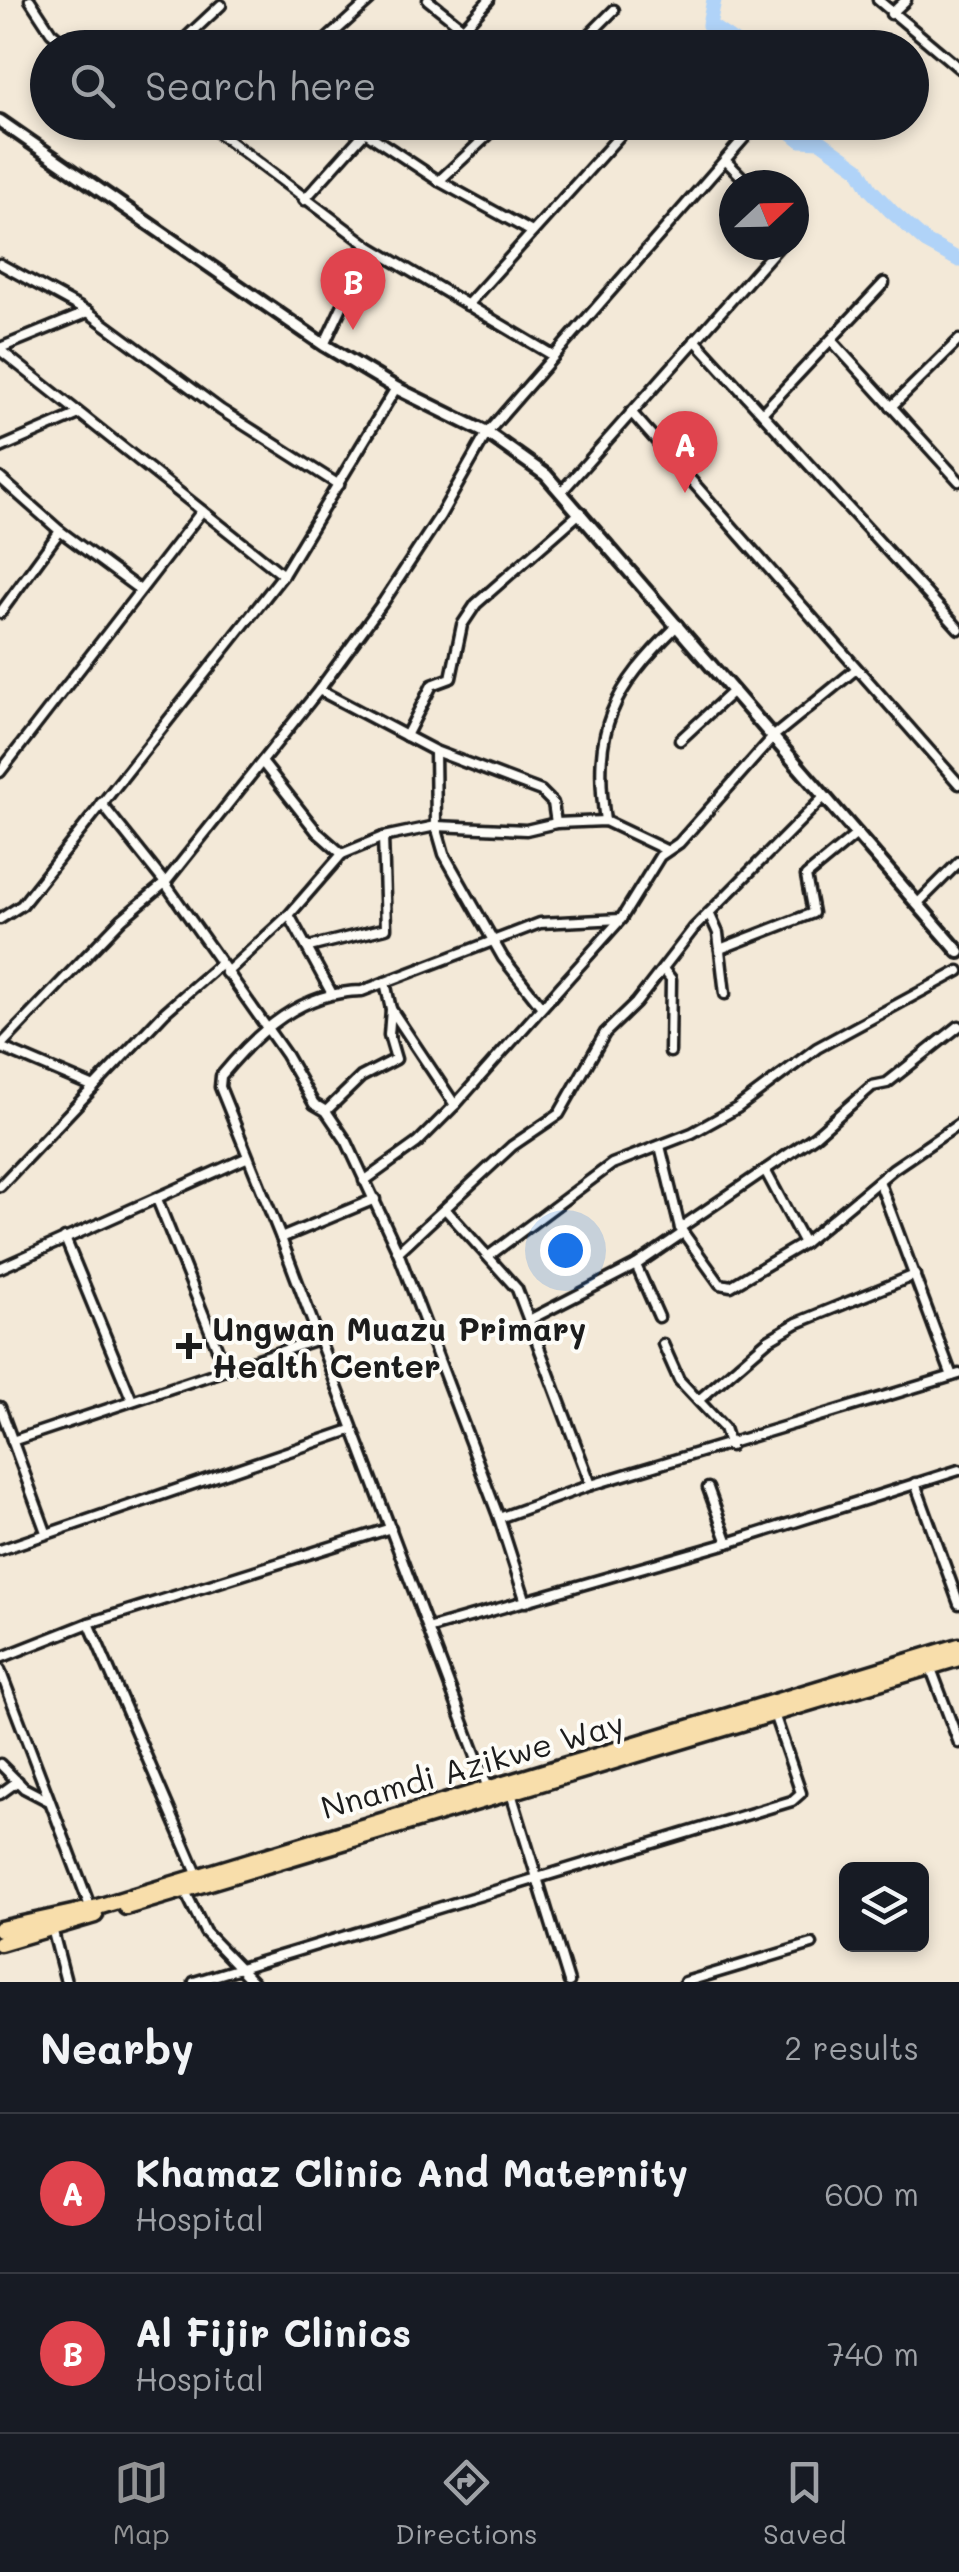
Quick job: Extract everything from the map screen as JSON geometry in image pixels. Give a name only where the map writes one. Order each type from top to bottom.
[{"type":"highway","name":"Nnamdi Azikwe Way","points":[[4,1924],[91,1909],[959,1646]]},
{"type":"highway","name":"Nnamdi Azikwe Way","points":[[0,1943],[959,1658]]},
{"type":"street","points":[[30,0],[51,30]]},
{"type":"street","points":[[338,30],[370,0]]},
{"type":"street","points":[[428,0],[463,28],[489,0]]},
{"type":"street","points":[[878,0],[912,30]]},
{"type":"street","points":[[891,14],[906,0]]},
{"type":"street","points":[[195,30],[222,5]]},
{"type":"street","points":[[594,30],[614,10]]},
{"type":"street","points":[[929,44],[959,68]]},
{"type":"street","points":[[950,60],[959,51]]},
{"type":"street","points":[[1,124],[324,345],[396,388],[487,433],[563,490],[959,952]]},
{"type":"street","points":[[231,140],[370,247],[554,356]]},
{"type":"street","points":[[304,200],[358,140]]},
{"type":"street","points":[[377,140],[439,181],[532,232]]},
{"type":"street","points":[[439,181],[483,140]]},
{"type":"street","points":[[467,305],[616,140]]},
{"type":"street","points":[[94,1087],[0,1046],[122,919],[165,882],[319,690],[440,516],[487,433],[743,140]]},
{"type":"street","points":[[726,161],[735,170]]},
{"type":"street","points":[[324,345],[370,247]]},
{"type":"street","points":[[563,490],[766,260]]},
{"type":"street","points":[[0,264],[88,312],[221,410],[339,486]]},
{"type":"street","points":[[763,412],[884,283]]},
{"type":"street","points":[[88,312],[0,349],[282,575]]},
{"type":"street","points":[[694,340],[959,628]]},
{"type":"street","points":[[831,340],[959,481]]},
{"type":"street","points":[[891,407],[959,340]]},
{"type":"street","points":[[0,918],[22,905],[282,575],[396,388]]},
{"type":"street","points":[[631,412],[854,670],[957,779]]},
{"type":"street","points":[[0,448],[78,414]]},
{"type":"street","points":[[0,478],[60,531],[140,590]]},
{"type":"street","points":[[0,772],[202,511]]},
{"type":"street","points":[[406,736],[432,685],[451,678],[462,625],[476,604],[581,512]]},
{"type":"street","points":[[0,613],[60,531]]},
{"type":"street","points":[[604,820],[598,762],[603,737],[636,666],[678,625]]},
{"type":"street","points":[[364,1181],[417,1143],[455,1105],[621,919],[666,850],[679,844],[775,735],[854,670]]},
{"type":"street","points":[[319,690],[435,750],[541,791],[552,803],[556,823]]},
{"type":"street","points":[[680,740],[734,690]]},
{"type":"street","points":[[435,750],[436,826],[455,881],[541,1006]]},
{"type":"street","points":[[262,762],[317,832],[342,854]]},
{"type":"street","points":[[398,1252],[512,1146],[559,1114],[604,1032],[709,913],[826,794]]},
{"type":"street","points":[[101,803],[165,882],[314,1104],[326,1111],[374,1199],[398,1252],[499,1518],[526,1602]]},
{"type":"street","points":[[226,973],[290,916],[342,854],[383,837],[436,826],[526,830],[556,823],[604,820],[666,850]]},
{"type":"street","points":[[720,949],[814,913],[806,876],[858,832]]},
{"type":"street","points":[[309,947],[386,928],[383,837]]},
{"type":"street","points":[[918,903],[959,862]]},
{"type":"street","points":[[709,913],[720,949],[725,994]]},
{"type":"street","points":[[290,916],[330,992]]},
{"type":"street","points":[[488,1788],[431,1628],[351,1430],[281,1238],[246,1158],[220,1087],[221,1076],[303,1001],[330,992],[362,991],[540,923],[621,919]]},
{"type":"street","points":[[0,1186],[164,1012],[220,964]]},
{"type":"street","points":[[662,969],[672,979],[670,1052]]},
{"type":"street","points":[[490,1255],[502,1242],[612,1164],[660,1146],[737,1108],[817,1048],[959,971]]},
{"type":"street","points":[[326,1111],[361,1077],[396,1059],[389,1035],[391,1009],[385,982]]},
{"type":"street","points":[[391,1009],[455,1105]]},
{"type":"street","points":[[530,1319],[636,1266],[959,1026]]},
{"type":"street","points":[[660,1146],[682,1231],[720,1284],[726,1286],[737,1285],[804,1243],[879,1181],[959,1124]]},
{"type":"street","points":[[0,1254],[5,1266],[246,1158]]},
{"type":"street","points":[[765,1170],[804,1243]]},
{"type":"street","points":[[499,1518],[591,1485],[955,1375],[879,1181]]},
{"type":"street","points":[[157,1199],[226,1368]]},
{"type":"street","points":[[281,1238],[374,1199]]},
{"type":"street","points":[[446,1210],[517,1289],[591,1485]]},
{"type":"street","points":[[66,1238],[132,1398]]},
{"type":"street","points":[[636,1266],[658,1317]]},
{"type":"street","points":[[700,1399],[768,1340],[798,1323],[915,1274]]},
{"type":"street","points":[[12,1441],[318,1339]]},
{"type":"street","points":[[663,1344],[679,1380],[724,1428],[730,1446]]},
{"type":"street","points":[[0,1407],[46,1532]]},
{"type":"street","points":[[0,1550],[351,1430]]},
{"type":"street","points":[[431,1628],[728,1544],[959,1470]]},
{"type":"street","points":[[915,1483],[959,1604]]},
{"type":"street","points":[[708,1488],[728,1544]]},
{"type":"street","points":[[0,1658],[89,1623],[391,1528]]},
{"type":"street","points":[[89,1623],[198,1876]]},
{"type":"street","points":[[930,1666],[959,1743]]},
{"type":"street","points":[[0,1670],[91,1909]]},
{"type":"street","points":[[194,1982],[799,1797],[799,1784],[774,1714]]},
{"type":"street","points":[[0,1764],[47,1800]]},
{"type":"street","points":[[0,1794],[18,1781]]},
{"type":"street","points":[[511,1793],[569,1982]]},
{"type":"street","points":[[185,1891],[206,1932],[253,1982]]},
{"type":"street","points":[[52,1928],[66,1982]]},
{"type":"street","points":[[685,1982],[812,1944]]},
{"type":"waterway","points":[[714,0],[709,25],[716,30]]},
{"type":"waterway","points":[[801,140],[820,141],[858,168],[870,189],[891,211],[926,242],[959,260]]},
{"type":"place","name":"Al Fijir Clinics","points":[[353,330]]},
{"type":"place","name":"Khamaz Clinic And Maternity","points":[[685,493]]},
{"type":"place","name":"Ungwan Muazu Primary Health Center","points":[[189,1346]]}]
